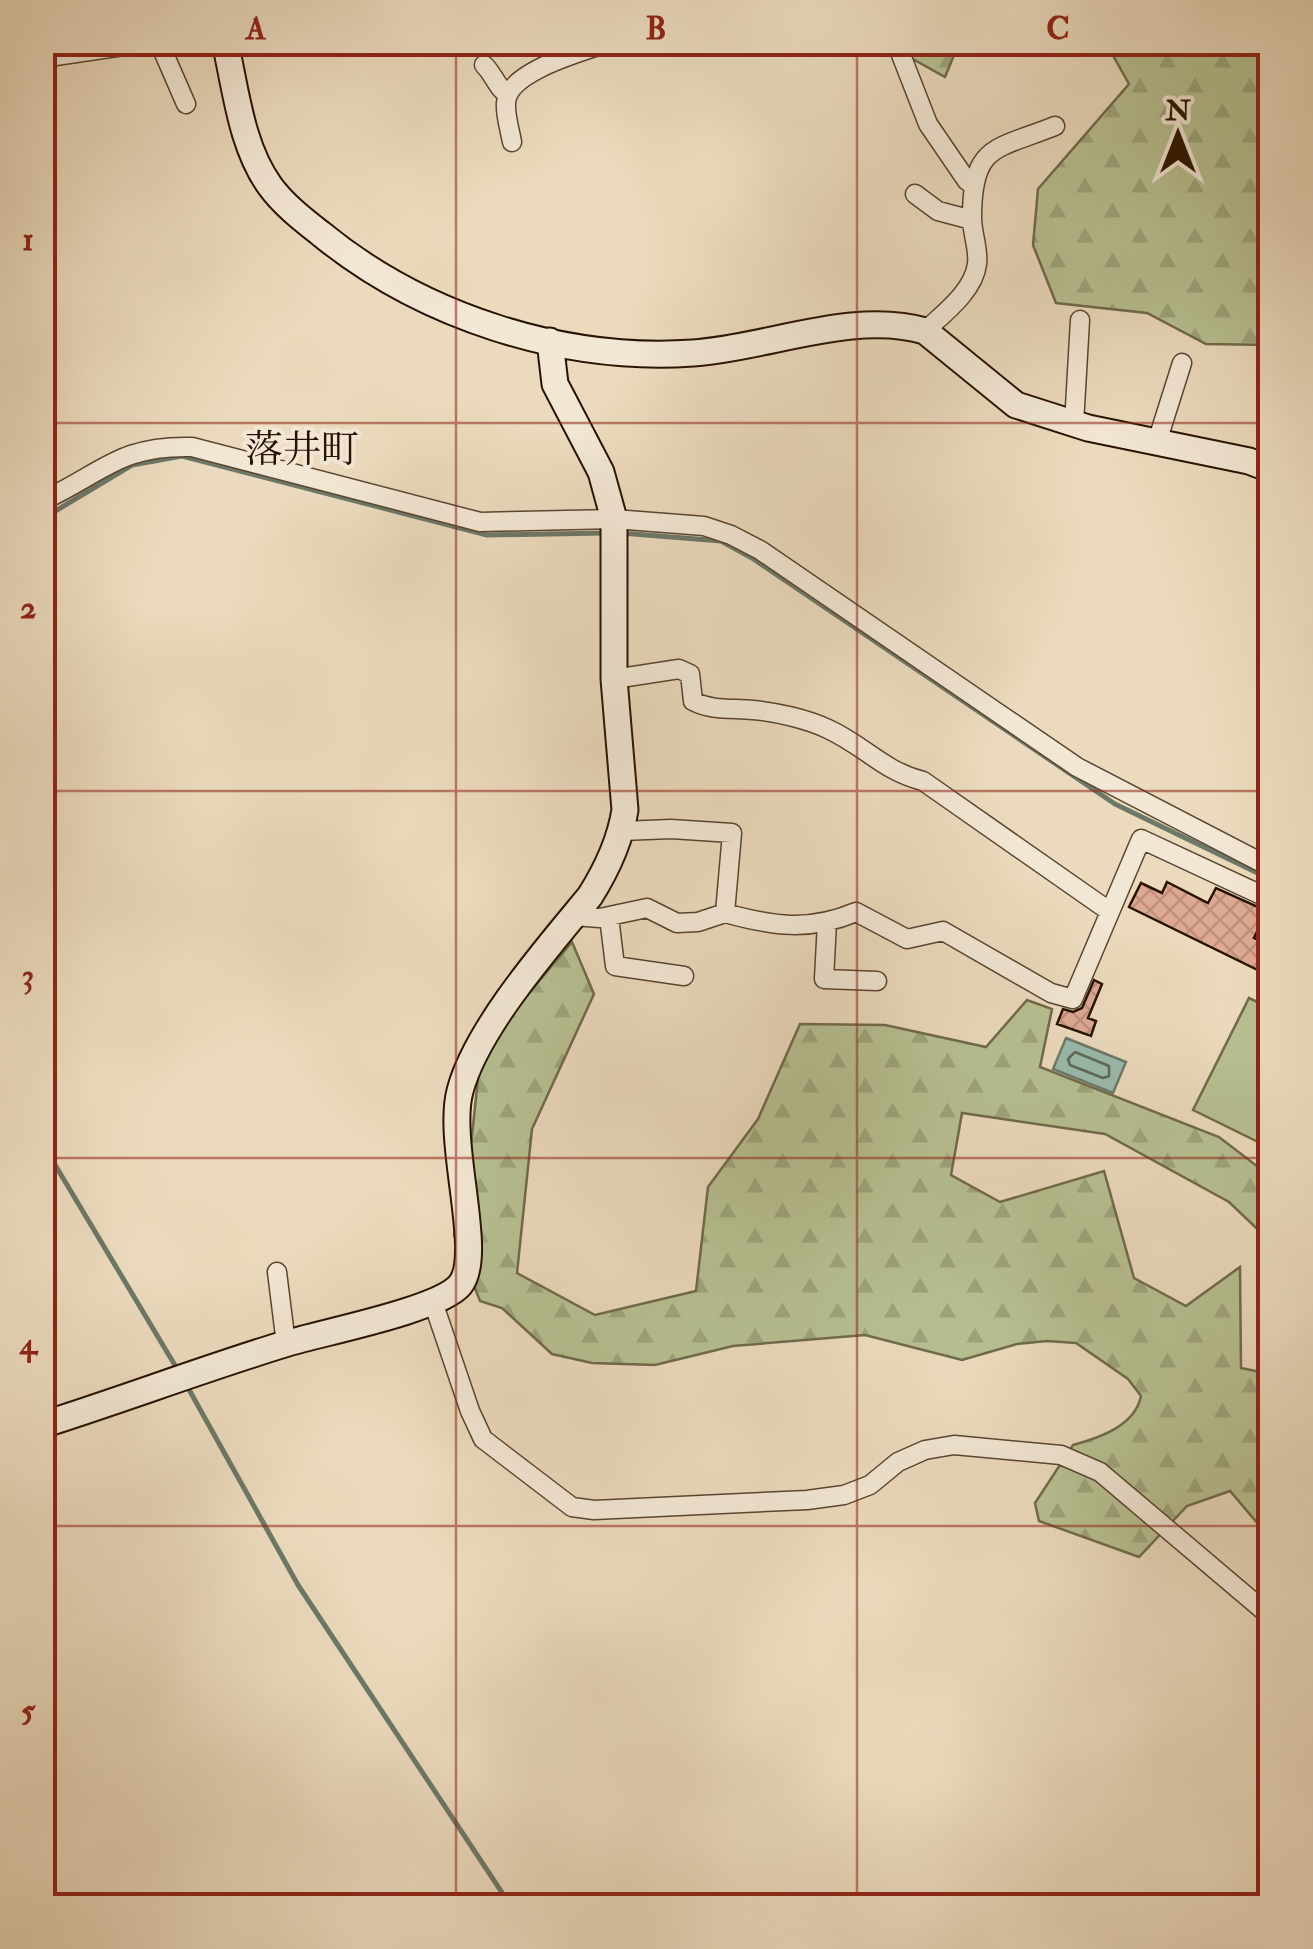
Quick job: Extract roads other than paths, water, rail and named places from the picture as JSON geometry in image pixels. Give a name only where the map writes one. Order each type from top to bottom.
[{"type":"street","points":[[42,58],[150,42]]},
{"type":"street","points":[[158,42],[186,104]]},
{"type":"street","points":[[225,42],[250,148],[283,202],[357,263],[494,327],[550,341],[644,355],[698,352],[866,325],[886,324],[925,331],[1003,398],[1031,411],[1270,469]]},
{"type":"street","points":[[512,142],[505,100],[510,89],[543,66],[610,42]]},
{"type":"street","points":[[896,42],[928,124],[967,181],[974,185]]},
{"type":"street","points":[[484,65],[508,94]]},
{"type":"street","points":[[925,331],[963,293],[977,266],[972,220],[979,163],[991,152],[1055,126]]},
{"type":"street","points":[[915,194],[938,211],[972,220]]},
{"type":"street","points":[[1074,424],[1080,320]]},
{"type":"street","points":[[42,1425],[286,1344],[434,1302],[462,1283],[471,1254],[455,1122],[469,1062],[479,1042],[605,872],[622,831],[624,792],[614,679],[613,530],[601,472],[556,384],[550,341]]},
{"type":"street","points":[[1157,442],[1182,363]]},
{"type":"street","points":[[42,501],[68,490],[113,460],[140,450],[192,447],[480,522],[613,530],[704,526],[731,535],[817,588],[1077,767],[1270,867]]},
{"type":"street","points":[[614,679],[680,669],[690,674],[692,701],[706,708],[756,710],[826,728],[896,774],[923,781],[1109,911]]},
{"type":"street","points":[[622,831],[732,833],[725,913]]},
{"type":"street","points":[[573,916],[609,917],[647,908],[677,922],[698,922],[725,913],[770,926],[827,922],[856,912],[907,939],[943,931],[1051,993],[1073,999],[1141,839],[1270,899]]},
{"type":"street","points":[[609,917],[615,966],[684,976]]},
{"type":"street","points":[[827,922],[824,979],[877,981]]},
{"type":"street","points":[[277,1272],[286,1344]]},
{"type":"street","points":[[434,1302],[483,1439],[572,1506],[594,1510],[844,1495],[870,1485],[898,1462],[925,1450],[954,1445],[1061,1456],[1100,1472],[1270,1616]]},
{"type":"water","points":[[1066,1038],[1126,1062],[1113,1093],[1053,1069]]},
{"type":"waterway","points":[[42,519],[132,465],[182,456],[487,535],[605,533]]},
{"type":"waterway","points":[[621,533],[721,541],[752,558],[1115,804],[1270,879]]},
{"type":"waterway","points":[[42,1143],[179,1372]]},
{"type":"waterway","points":[[187,1386],[298,1585],[511,1906]]},
{"type":"district","name":"落井町","points":[[302,449]]}]
